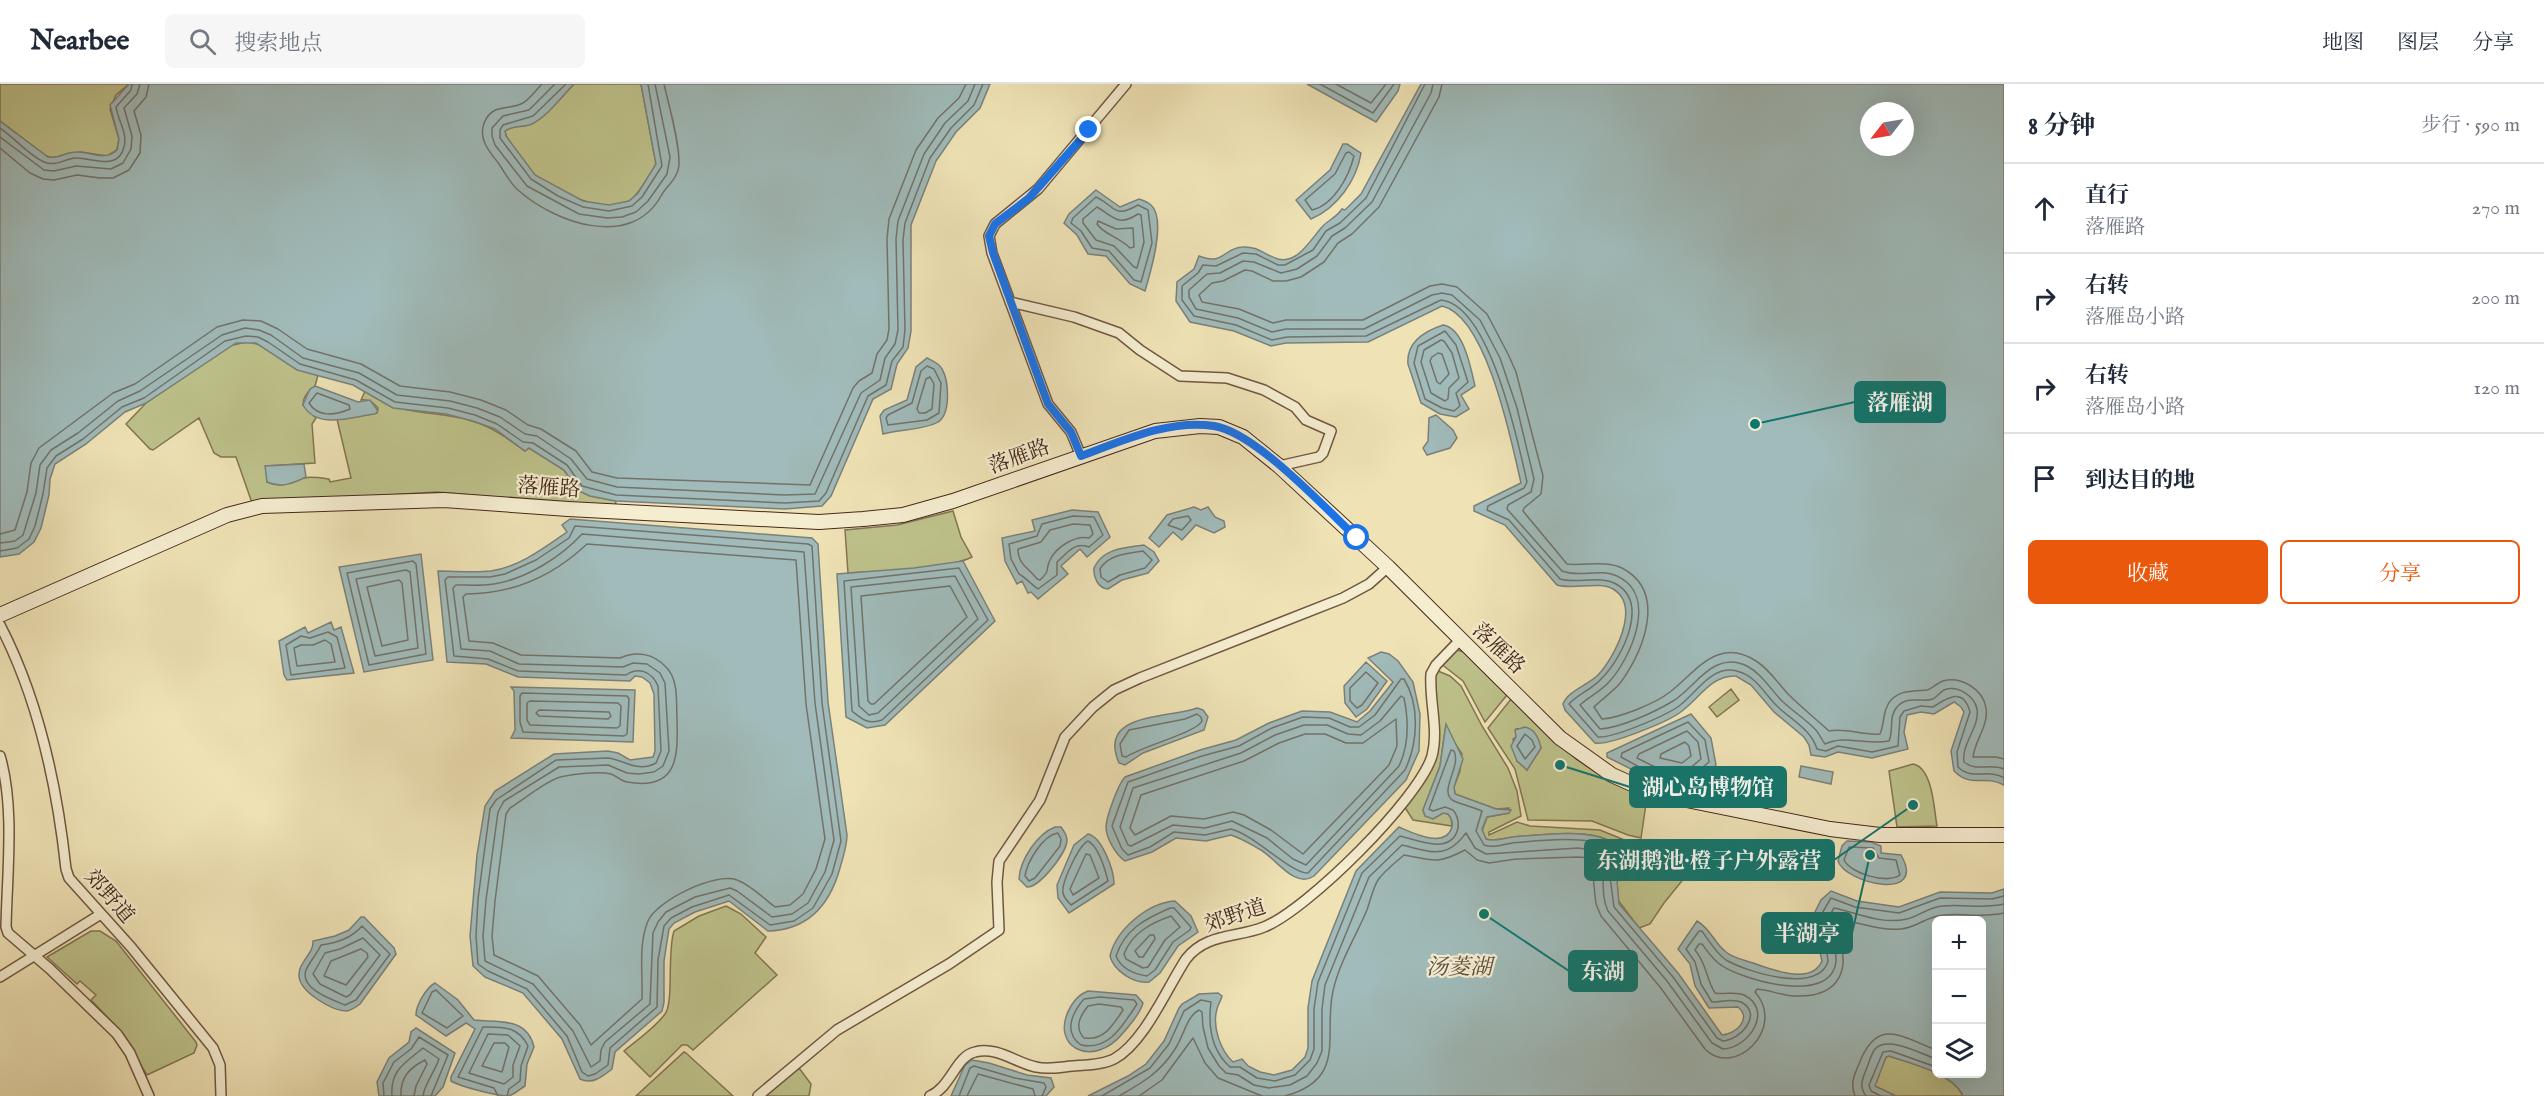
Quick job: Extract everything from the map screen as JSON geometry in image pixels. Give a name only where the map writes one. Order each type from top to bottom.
[{"type":"street","points":[[1081,456],[1071,432],[1048,404],[990,243],[991,229],[1038,189],[1126,84]]},
{"type":"street","points":[[1010,302],[1074,317],[1119,333],[1180,376],[1227,378],[1264,390],[1295,407],[1306,420],[1331,431],[1323,453],[1319,457],[1279,466]]},
{"type":"street","name":"落雁路","points":[[0,615],[227,515],[262,506],[444,500],[568,510],[819,522],[903,515],[1005,484],[1155,431],[1211,425],[1236,433],[1279,466],[1388,567],[1572,748],[1611,775],[1652,793],[1830,829],[1880,835],[2004,835]]},
{"type":"street","points":[[758,1096],[837,1030],[949,964],[999,930],[997,882],[999,861],[1040,800],[1065,737],[1093,707],[1114,690],[1140,678],[1343,598],[1369,584],[1388,567]]},
{"type":"street","name":"郊野道","points":[[0,625],[17,661],[39,725],[58,807],[68,874],[75,887],[101,914],[213,1048],[220,1065],[221,1096]]},
{"type":"street","name":"郊野道","points":[[930,1096],[941,1090],[965,1058],[975,1052],[995,1052],[1041,1068],[1096,1064],[1113,1060],[1126,1050],[1140,1033],[1185,959],[1194,949],[1218,938],[1266,927],[1312,896],[1372,838],[1424,777],[1431,759],[1435,738],[1431,674],[1436,665],[1460,640]]},
{"type":"street","points":[[0,756],[5,783],[7,822],[6,927],[8,933],[117,1034],[130,1053],[149,1096]]},
{"type":"street","points":[[0,977],[101,914]]},
{"type":"green space","points":[[0,84],[129,84],[116,95],[110,109],[119,139],[117,150],[107,156],[81,152],[52,158],[44,155],[0,121]]},
{"type":"green space","points":[[574,84],[641,84],[656,164],[644,184],[629,201],[619,205],[606,205],[566,194],[543,181],[530,170],[506,136],[505,131],[512,127],[529,125],[541,117]]},
{"type":"green space","points":[[246,342],[265,347],[300,368],[318,375],[315,386],[307,394],[303,405],[316,418],[312,424],[315,463],[266,466],[267,482],[282,485],[307,477],[329,479],[330,482],[351,478],[337,419],[377,413],[378,408],[373,403],[361,400],[365,391],[399,408],[462,418],[487,427],[525,451],[529,448],[564,470],[579,491],[590,496],[616,501],[615,508],[437,492],[252,503],[236,457],[221,457],[214,453],[199,418],[153,450],[126,424],[146,403],[229,346]]},
{"type":"green space","points":[[953,511],[961,537],[972,557],[946,565],[848,573],[845,530],[897,525]]},
{"type":"green space","points":[[1457,650],[1464,652],[1507,695],[1485,722],[1463,681],[1440,663]]},
{"type":"green space","points":[[1438,671],[1450,676],[1461,686],[1508,768],[1517,791],[1521,816],[1489,832],[1489,835],[1517,822],[1530,826],[1600,830],[1652,856],[1694,866],[1650,924],[1639,928],[1618,900],[1616,868],[1608,840],[1575,834],[1486,839],[1482,831],[1487,817],[1509,813],[1509,808],[1496,809],[1455,794],[1454,787],[1460,771],[1462,754],[1450,736],[1446,724],[1440,766],[1423,810],[1425,816],[1433,819],[1443,813],[1448,814],[1452,826],[1413,820],[1404,806],[1438,738],[1435,675]]},
{"type":"green space","points":[[1731,689],[1739,700],[1717,717],[1709,707]]},
{"type":"green space","points":[[1511,699],[1576,759],[1600,775],[1647,797],[1641,838],[1592,821],[1528,820],[1515,769],[1488,728]],"holes":[[[1528,728],[1541,748],[1527,770],[1517,761],[1513,739],[1516,737],[1516,729]]]},
{"type":"green space","points":[[1913,764],[1920,767],[1929,781],[1937,826],[1897,827],[1889,771]]},
{"type":"green space","points":[[726,906],[741,914],[766,937],[755,953],[777,975],[693,1050],[687,1045],[682,1045],[650,1077],[624,1051],[646,1034],[668,1008],[674,931],[699,916]]},
{"type":"green space","points":[[91,931],[100,931],[116,941],[196,1042],[194,1053],[147,1075],[117,1027],[91,1000],[96,995],[80,981],[77,984],[47,957]]},
{"type":"green space","points":[[684,1052],[686,1053],[733,1096],[636,1096]]},
{"type":"green space","points":[[1889,1056],[1932,1071],[1932,1078],[1946,1078],[1958,1088],[1963,1096],[1896,1096],[1874,1086],[1886,1057]]},
{"type":"green space","points":[[799,1068],[811,1084],[809,1096],[765,1096]]},
{"type":"water","points":[[129,84],[574,84],[538,120],[529,125],[508,129],[505,131],[506,136],[535,175],[583,201],[609,205],[629,201],[638,193],[656,164],[641,84],[990,84],[980,108],[956,132],[936,161],[911,225],[911,331],[908,348],[897,364],[891,389],[873,399],[831,496],[822,506],[785,509],[616,501],[590,496],[579,491],[564,470],[529,448],[525,451],[495,429],[446,414],[393,408],[353,385],[297,370],[256,343],[236,343],[146,403],[125,412],[86,444],[55,464],[41,528],[34,542],[19,554],[0,557],[0,121],[48,157],[76,152],[107,155],[117,150],[119,139],[110,105]]},
{"type":"water","points":[[1307,84],[1400,84],[1398,91],[1376,122]]},
{"type":"water","points":[[1421,84],[2004,84],[2004,785],[1997,782],[1967,779],[1954,771],[1951,751],[1964,712],[1954,702],[1934,714],[1921,712],[1907,715],[1904,732],[1908,749],[1872,758],[1838,752],[1825,757],[1811,755],[1804,737],[1774,712],[1751,685],[1736,676],[1713,683],[1682,711],[1665,721],[1626,737],[1595,743],[1565,710],[1563,704],[1569,695],[1594,679],[1611,657],[1622,632],[1625,607],[1621,597],[1613,589],[1607,587],[1557,585],[1505,525],[1474,511],[1474,506],[1521,483],[1495,384],[1472,332],[1458,315],[1442,306],[1368,342],[1286,343],[1271,346],[1234,331],[1190,322],[1176,301],[1177,282],[1194,269],[1199,256],[1214,259],[1236,248],[1248,247],[1278,259],[1292,258],[1324,225],[1342,209],[1345,210],[1361,194]]},
{"type":"water","points":[[1343,144],[1361,153],[1355,173],[1337,200],[1311,219],[1296,200],[1330,170]]},
{"type":"water","points":[[1096,190],[1120,207],[1139,199],[1150,204],[1156,212],[1158,222],[1156,247],[1145,291],[1130,284],[1106,256],[1088,254],[1077,235],[1064,223],[1069,214]]},
{"type":"water","points":[[1443,325],[1456,333],[1461,341],[1469,360],[1475,386],[1461,395],[1469,409],[1456,417],[1440,414],[1421,403],[1408,364],[1410,349],[1418,338]]},
{"type":"water","points":[[927,358],[941,367],[946,381],[948,397],[942,418],[927,426],[883,434],[880,416],[884,410],[907,400],[916,367]]},
{"type":"water","points":[[315,386],[358,402],[370,400],[378,411],[375,414],[335,420],[317,417],[309,413],[303,405],[310,389]]},
{"type":"water","points":[[1436,415],[1453,430],[1457,438],[1450,448],[1427,455],[1423,448],[1428,441],[1429,418]]},
{"type":"water","points":[[304,464],[306,477],[296,482],[277,485],[267,482],[265,466]]},
{"type":"water","points":[[1194,507],[1201,510],[1208,507],[1215,517],[1224,521],[1225,527],[1214,533],[1196,525],[1182,540],[1173,532],[1159,547],[1149,538],[1167,515]]},
{"type":"water","points":[[1072,510],[1098,512],[1110,537],[1087,557],[1080,549],[1061,566],[1068,574],[1038,599],[1031,592],[1028,593],[1022,581],[1017,584],[1005,561],[1002,538],[1035,531],[1032,520]]},
{"type":"water","points":[[570,519],[812,538],[818,544],[828,702],[847,835],[840,868],[830,893],[815,913],[795,926],[768,931],[729,901],[695,912],[674,923],[669,929],[664,961],[662,1011],[615,1052],[612,1069],[593,1081],[580,1079],[562,1039],[523,993],[485,977],[473,966],[470,936],[477,855],[485,806],[495,791],[554,754],[608,751],[618,753],[630,760],[653,757],[655,751],[654,694],[650,683],[642,677],[635,676],[630,681],[518,677],[486,664],[447,662],[438,571],[485,572],[501,569],[531,556],[567,532],[562,525]]},
{"type":"water","points":[[1144,545],[1154,552],[1159,561],[1148,573],[1122,580],[1108,589],[1099,584],[1094,575],[1094,568],[1103,556],[1122,548]]},
{"type":"water","points":[[421,554],[433,660],[364,672],[339,567]]},
{"type":"water","points":[[963,561],[995,621],[885,725],[867,728],[846,717],[837,574],[914,568]]},
{"type":"water","points":[[331,622],[334,630],[341,627],[354,673],[287,680],[284,675],[279,641],[305,627],[308,633]]},
{"type":"water","points":[[1381,652],[1389,654],[1398,661],[1413,682],[1420,714],[1419,751],[1406,780],[1314,876],[1300,879],[1293,876],[1261,850],[1231,835],[1206,841],[1176,838],[1152,852],[1125,861],[1115,851],[1106,827],[1110,809],[1125,777],[1200,750],[1236,740],[1269,723],[1302,711],[1330,712],[1357,722],[1370,711],[1393,682],[1368,658]]},
{"type":"water","points":[[1366,662],[1387,681],[1367,709],[1356,717],[1345,703],[1344,686]]},
{"type":"water","points":[[511,687],[635,690],[633,742],[511,738],[515,730],[514,691]]},
{"type":"water","points":[[1197,708],[1203,710],[1208,717],[1204,730],[1143,753],[1125,765],[1119,763],[1115,746],[1118,734],[1126,726],[1138,720]]},
{"type":"water","points":[[1691,714],[1711,738],[1716,765],[1688,787],[1651,779],[1607,757],[1607,753]]},
{"type":"water","name":"汤菱湖","points":[[1446,724],[1463,759],[1454,787],[1455,794],[1496,809],[1511,810],[1509,813],[1487,817],[1482,829],[1486,839],[1577,834],[1590,835],[1610,842],[1616,868],[1619,904],[1678,973],[1722,1035],[1737,1029],[1743,1021],[1743,1016],[1738,1007],[1709,1008],[1695,986],[1690,964],[1678,949],[1697,921],[1732,956],[1780,972],[1800,974],[1817,969],[1822,961],[1819,948],[1808,926],[1821,900],[1831,891],[1857,901],[1899,907],[1940,892],[1992,893],[2004,889],[2004,1096],[1963,1096],[1958,1088],[1945,1078],[1986,1078],[1986,916],[1932,916],[1932,1071],[1889,1056],[1886,1057],[1875,1086],[1896,1096],[1088,1096],[1128,1076],[1146,1064],[1164,1041],[1182,1004],[1199,994],[1218,993],[1222,996],[1217,1007],[1216,1030],[1224,1051],[1233,1062],[1242,1059],[1248,1066],[1260,1072],[1274,1075],[1292,1070],[1305,1057],[1308,1048],[1308,1008],[1312,981],[1356,871],[1399,827],[1427,838],[1435,838],[1448,834],[1452,827],[1452,820],[1448,814],[1443,813],[1433,819],[1425,816],[1423,810],[1440,766]]},
{"type":"water","points":[[1525,727],[1536,734],[1541,748],[1527,770],[1517,761],[1511,746],[1516,737],[1515,730]]},
{"type":"water","points":[[1801,766],[1833,772],[1831,784],[1799,777]]},
{"type":"water","points":[[1055,827],[1061,827],[1064,832],[1067,840],[1066,846],[1052,869],[1038,882],[1027,887],[1019,879],[1026,856],[1042,835]]},
{"type":"water","points":[[1088,834],[1093,836],[1102,847],[1112,871],[1114,884],[1069,913],[1058,898],[1057,885],[1074,845]]},
{"type":"water","points":[[1847,841],[1871,842],[1881,846],[1881,853],[1901,855],[1906,870],[1904,879],[1895,884],[1869,882],[1844,869],[1838,861],[1842,846]]},
{"type":"water","points":[[1175,901],[1191,916],[1198,932],[1178,946],[1160,973],[1149,982],[1131,979],[1112,962],[1110,956],[1113,946],[1126,928],[1144,912]]},
{"type":"water","points":[[361,917],[364,917],[394,948],[396,954],[360,1004],[349,1011],[333,1008],[318,1000],[305,988],[299,971],[313,946],[313,941],[349,930]]},
{"type":"water","points":[[435,983],[458,1000],[474,1020],[510,1023],[525,1030],[534,1047],[527,1064],[525,1086],[508,1096],[480,1091],[451,1081],[475,1029],[466,1023],[446,1036],[416,1015],[422,997]]},
{"type":"water","points":[[1088,991],[1136,995],[1143,1003],[1132,1023],[1111,1044],[1099,1050],[1087,1052],[1077,1049],[1069,1042],[1065,1033],[1065,1020],[1074,1001]]},
{"type":"water","points":[[416,1028],[455,1053],[443,1087],[435,1096],[379,1096],[377,1082],[389,1058],[409,1042],[411,1032]]},
{"type":"water","points":[[972,1060],[1027,1075],[1051,1078],[1054,1087],[1046,1096],[951,1096],[965,1065]]},
{"type":"place","name":"落雁湖","points":[[1755,424]]},
{"type":"place","name":"湖心岛博物馆","points":[[1560,765]]},
{"type":"place","name":"东湖鹅池·橙子户外露营","points":[[1913,805]]},
{"type":"place","name":"半湖亭","points":[[1870,855]]},
{"type":"place","name":"东湖","points":[[1484,914]]},
{"type":"route","points":[[1089,130],[1029,198],[995,224],[989,236],[1010,302],[1048,404],[1071,432],[1081,456],[1140,435],[1169,428],[1211,425],[1229,430],[1242,437],[1279,466],[1357,538]]}]
